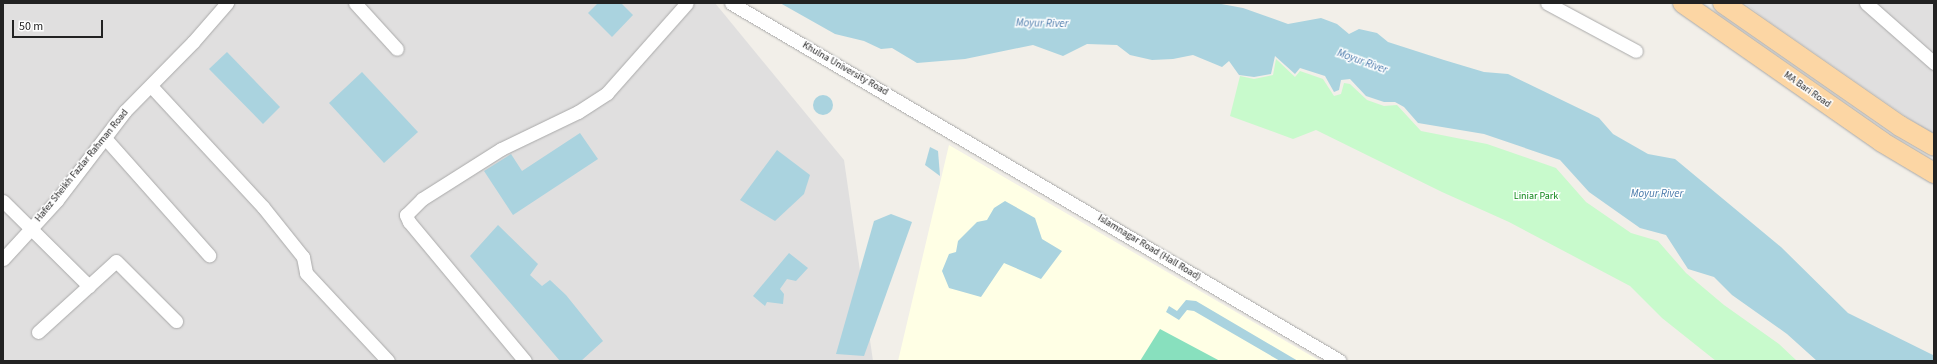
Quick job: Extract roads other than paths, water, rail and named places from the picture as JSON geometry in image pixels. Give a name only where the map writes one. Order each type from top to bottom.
[{"type":"main road","name":"MA Bari Road","points":[[1683,3],[1882,142],[1934,173]]},
{"type":"main road","points":[[1723,3],[1900,126],[1932,140]]},
{"type":"street","name":"Hafez Sheikh Fazlar Rahman Road","points":[[3,259],[31,229],[125,111],[152,86],[227,3]]},
{"type":"street","points":[[355,3],[397,50]]},
{"type":"street","points":[[525,361],[409,222],[406,215],[422,199],[501,149],[578,112],[607,93],[687,3]]},
{"type":"street","name":"Khulna University Road","points":[[731,3],[959,136]]},
{"type":"street","points":[[1547,3],[1636,51]]},
{"type":"street","points":[[1866,3],[1934,63]]},
{"type":"street","points":[[152,86],[263,207],[303,258],[306,273],[388,361]]},
{"type":"street","name":"Islamnagar Road (Hall Road)","points":[[959,136],[1340,361]]},
{"type":"street","points":[[105,138],[209,255]]},
{"type":"street","points":[[3,201],[89,286]]},
{"type":"street","points":[[38,332],[116,261],[176,321]]},
{"type":"water","points":[[598,3],[621,3],[633,15],[612,37],[588,13]]},
{"type":"water","name":"Moyur River","points":[[780,3],[1216,3],[1243,8],[1288,24],[1321,18],[1337,24],[1349,34],[1359,29],[1377,33],[1388,42],[1444,60],[1484,72],[1508,74],[1599,118],[1613,134],[1648,154],[1675,159],[1781,247],[1848,313],[1933,355],[1934,361],[1817,361],[1787,334],[1732,295],[1714,277],[1688,269],[1666,235],[1640,228],[1589,192],[1560,160],[1484,134],[1418,123],[1404,107],[1395,102],[1384,102],[1366,96],[1350,79],[1341,80],[1339,90],[1334,92],[1325,76],[1300,68],[1295,74],[1275,56],[1271,74],[1254,77],[1239,75],[1229,61],[1222,67],[1193,55],[1173,59],[1152,60],[1130,55],[1117,45],[1087,44],[1063,56],[1033,45],[965,59],[917,63],[892,48],[881,49],[864,41],[835,34]]},
{"type":"water","points":[[227,52],[280,107],[263,124],[209,69]]},
{"type":"water","points":[[362,72],[418,132],[384,163],[329,103]]},
{"type":"water","points":[[823,95],[830,98],[833,105],[830,112],[823,115],[816,112],[813,105],[816,98]]},
{"type":"water","points":[[580,133],[598,159],[513,215],[484,171],[511,154],[522,171]]},
{"type":"water","points":[[930,147],[938,151],[940,176],[925,165]]},
{"type":"water","points":[[777,150],[810,175],[804,194],[775,221],[740,200]]},
{"type":"water","points":[[1005,201],[1035,218],[1042,239],[1062,251],[1041,279],[1004,263],[981,297],[949,288],[942,271],[949,254],[956,252],[958,241],[977,222],[987,220],[994,208]]},
{"type":"water","points":[[891,214],[912,222],[864,356],[836,354],[874,221]]},
{"type":"water","points":[[498,225],[538,264],[530,275],[542,286],[550,280],[566,295],[603,341],[581,361],[560,361],[470,256]]},
{"type":"water","points":[[789,253],[808,268],[796,281],[787,279],[780,289],[784,294],[783,304],[767,302],[765,306],[753,296]]},
{"type":"water","points":[[1186,300],[1196,301],[1298,361],[1280,361],[1194,311],[1187,310],[1179,320],[1166,312],[1169,306],[1177,311]]},
{"type":"park label","name":"Liniar Park","points":[[1536,197]]}]
